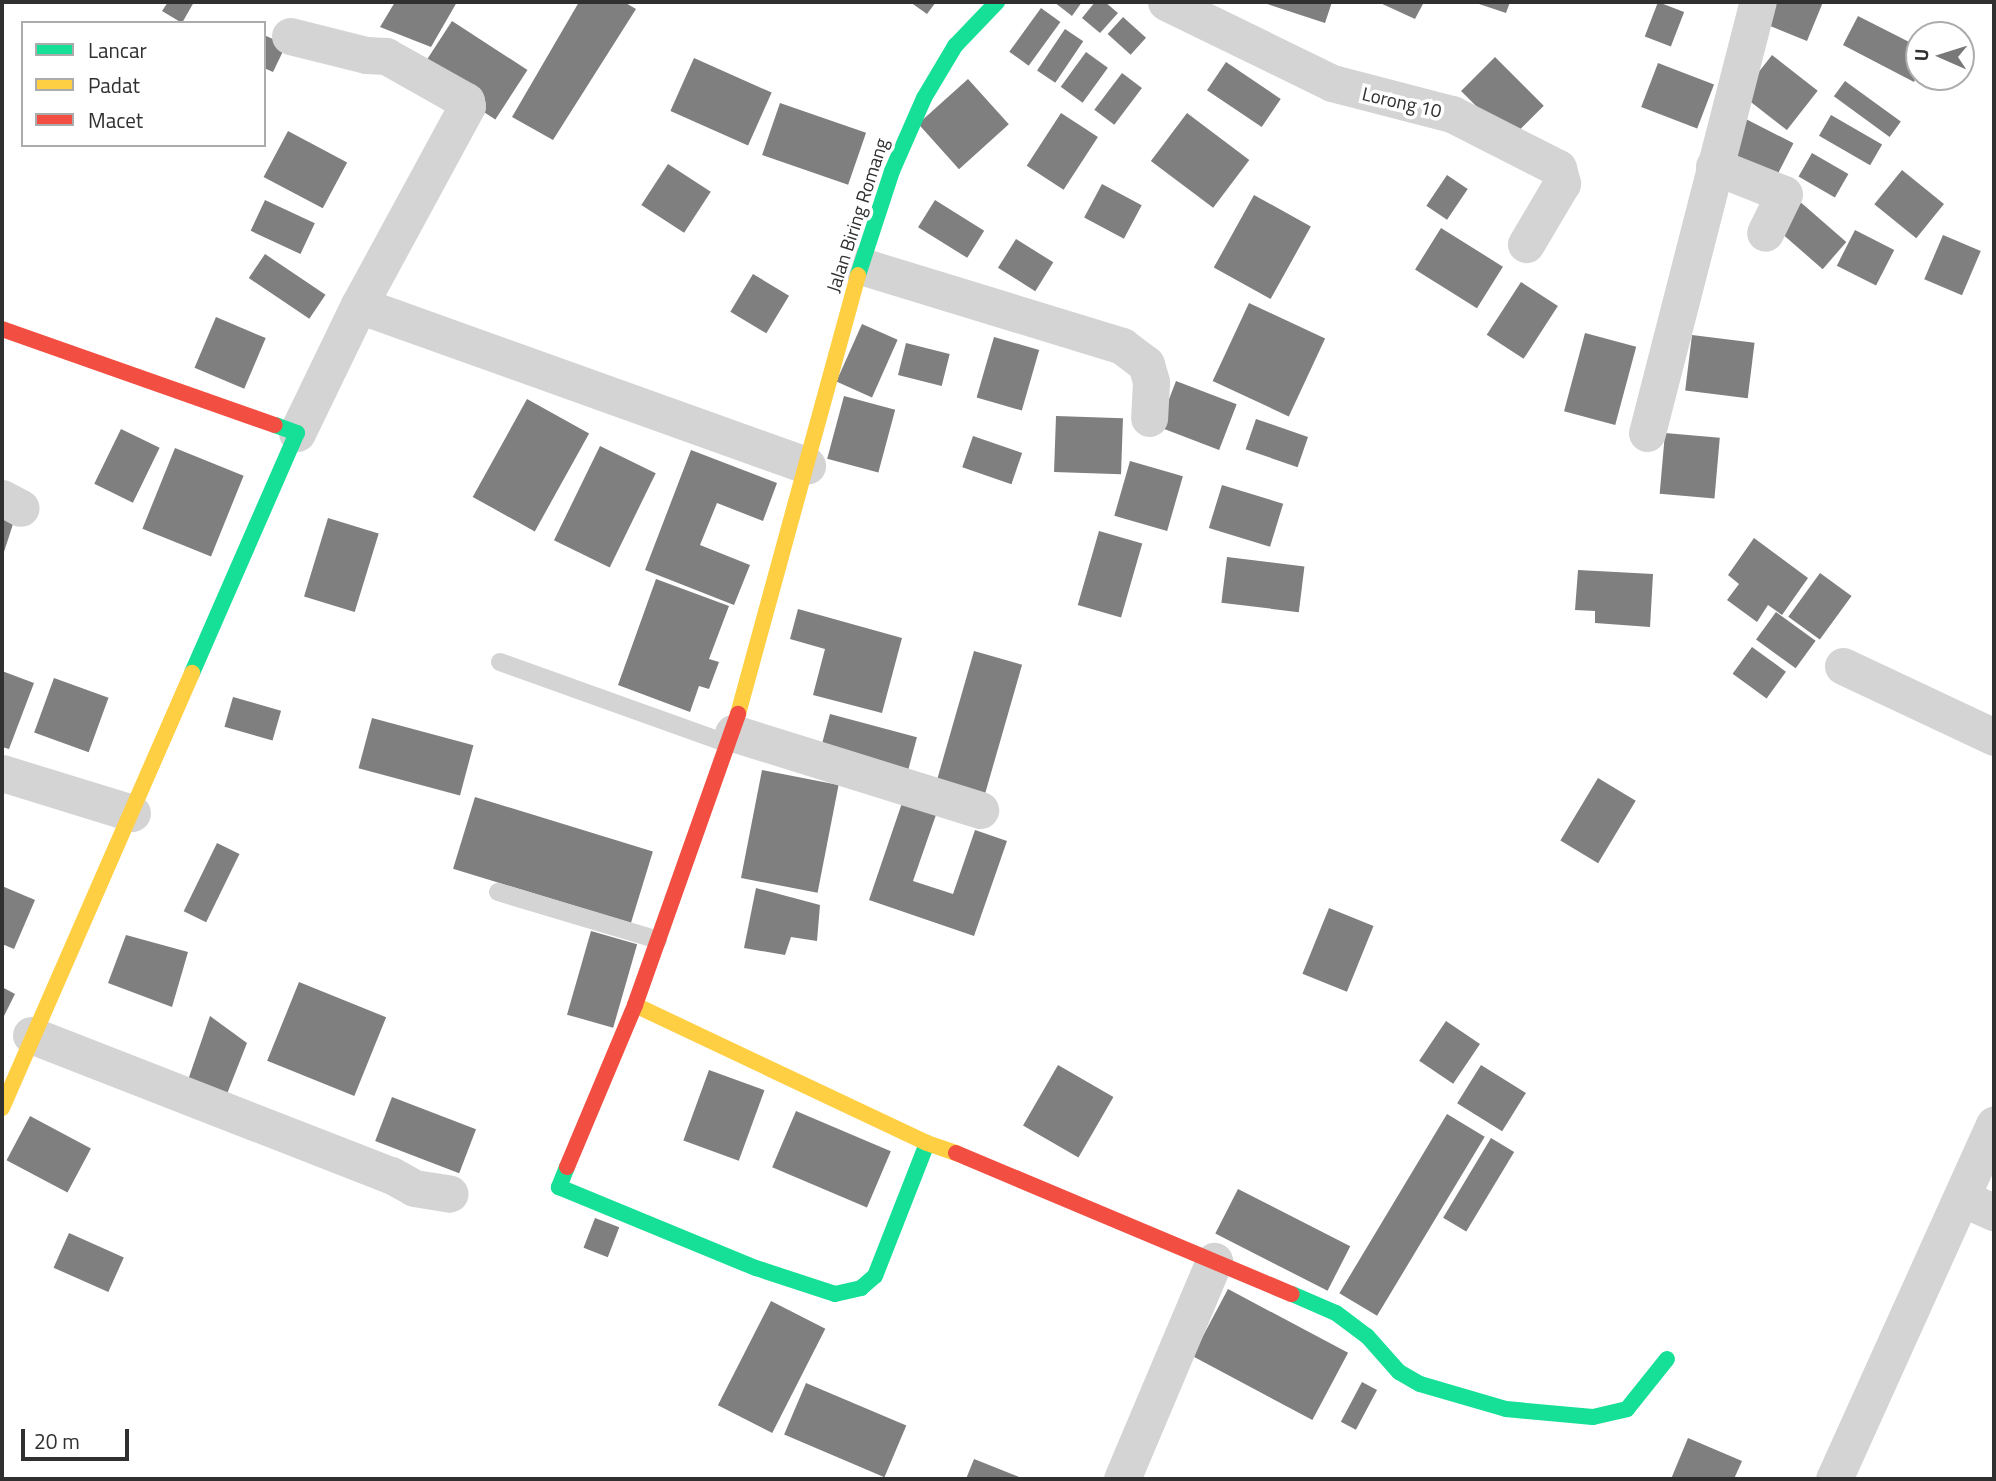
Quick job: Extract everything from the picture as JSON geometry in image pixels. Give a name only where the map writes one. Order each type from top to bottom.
[{"type":"street","name":"Jalan Biring Romang","points":[[927,1143],[875,1276],[861,1288],[835,1294],[756,1268],[559,1187],[635,1005],[731,738],[861,266],[892,171],[923,98],[964,33],[997,2]]},
{"type":"street","name":"Lorong 10","points":[[1166,2],[1332,83],[1452,114],[1558,168],[1562,183],[1527,244]]},
{"type":"street","points":[[1647,433],[1758,2]]},
{"type":"street","points":[[2,1108],[31,1035],[132,813],[297,433],[359,305],[467,106],[466,101],[386,56],[366,55],[290,36]]},
{"type":"street","points":[[1714,166],[1784,193],[1765,233]]},
{"type":"street","points":[[861,266],[1122,346],[1146,364],[1151,382],[1149,418]]},
{"type":"street","points":[[359,305],[807,465]]},
{"type":"street","points":[[2,329],[297,433]]},
{"type":"street","points":[[1843,666],[1994,737]]},
{"type":"street","points":[[731,738],[980,810]]},
{"type":"street","points":[[2,773],[132,813]]},
{"type":"street","points":[[635,1005],[927,1143],[996,1168],[1346,1319],[1367,1336],[1399,1372],[1420,1384],[1506,1409],[1593,1417],[1617,1414],[1633,1404],[1667,1359]]},
{"type":"street","points":[[31,1035],[378,1171],[414,1188],[450,1194]]},
{"type":"street","points":[[1834,1479],[1978,1205],[1994,1124]]},
{"type":"street","points":[[1122,1479],[1214,1261]]},
{"type":"lane","points":[[500,662],[731,738]]},
{"type":"lane","points":[[498,892],[658,940]]},
{"type":"building","points":[[168,2],[194,2],[183,21],[162,11]]},
{"type":"building","points":[[395,2],[457,2],[431,47],[380,27]]},
{"type":"building","points":[[579,2],[624,2],[636,9],[553,140],[512,117]]},
{"type":"building","points":[[910,2],[936,2],[927,14]]},
{"type":"building","points":[[1054,2],[1082,2],[1072,16]]},
{"type":"building","points":[[1095,2],[1105,2],[1118,13],[1100,33],[1082,18]]},
{"type":"building","points":[[1261,2],[1332,2],[1325,23]]},
{"type":"building","points":[[1378,2],[1424,2],[1415,19]]},
{"type":"building","points":[[1473,2],[1510,2],[1506,13]]},
{"type":"building","points":[[1658,2],[1684,12],[1671,47],[1645,37]]},
{"type":"building","points":[[1766,2],[1823,2],[1807,41],[1758,21]]},
{"type":"building","points":[[1041,8],[1060,22],[1029,66],[1009,52]]},
{"type":"building","points":[[1858,16],[1905,40],[1905,77],[1843,45]]},
{"type":"building","points":[[1123,17],[1146,38],[1131,55],[1108,34]]},
{"type":"building","points":[[452,21],[527,70],[495,119],[420,70]]},
{"type":"building","points":[[1065,29],[1083,41],[1055,83],[1037,70]]},
{"type":"building","points":[[266,36],[286,45],[273,72],[266,69]]},
{"type":"building","points":[[1086,52],[1108,68],[1083,103],[1061,87]]},
{"type":"building","points":[[1772,55],[1818,91],[1787,130],[1741,94]]},
{"type":"building","points":[[1495,57],[1544,106],[1510,140],[1461,91]]},
{"type":"building","points":[[694,58],[772,93],[748,146],[670,111]]},
{"type":"building","points":[[1226,62],[1281,99],[1262,127],[1207,90]]},
{"type":"building","points":[[1658,63],[1714,85],[1697,128],[1641,107]]},
{"type":"building","points":[[1122,73],[1142,88],[1114,125],[1094,110]]},
{"type":"building","points":[[968,79],[1009,124],[959,169],[918,124]]},
{"type":"building","points":[[1845,81],[1901,122],[1890,137],[1834,96]]},
{"type":"building","points":[[780,103],[866,133],[848,185],[762,155]]},
{"type":"building","points":[[1061,113],[1098,137],[1064,190],[1027,166]]},
{"type":"building","points":[[1187,113],[1249,160],[1213,208],[1151,161]]},
{"type":"building","points":[[1831,115],[1882,145],[1870,165],[1819,136]]},
{"type":"building","points":[[1740,116],[1793,143],[1771,188],[1717,161]]},
{"type":"building","points":[[288,131],[347,162],[323,208],[264,177]]},
{"type":"building","points":[[1812,153],[1848,174],[1835,197],[1798,176]]},
{"type":"building","points":[[668,164],[711,192],[684,233],[641,205]]},
{"type":"building","points":[[1902,170],[1944,204],[1916,238],[1874,204]]},
{"type":"building","points":[[1447,175],[1468,189],[1447,220],[1426,206]]},
{"type":"building","points":[[1102,184],[1142,205],[1124,239],[1084,218]]},
{"type":"building","points":[[1254,195],[1311,227],[1271,299],[1214,268]]},
{"type":"building","points":[[265,200],[315,223],[300,254],[251,231]]},
{"type":"building","points":[[935,200],[984,231],[967,258],[918,227]]},
{"type":"building","points":[[1798,200],[1846,242],[1823,269],[1774,227]]},
{"type":"building","points":[[1441,228],[1503,267],[1477,308],[1415,270]]},
{"type":"building","points":[[1855,230],[1894,250],[1876,286],[1837,266]]},
{"type":"building","points":[[1943,235],[1981,251],[1962,295],[1924,279]]},
{"type":"building","points":[[1016,239],[1053,262],[1035,291],[998,268]]},
{"type":"building","points":[[265,254],[326,295],[309,319],[249,278]]},
{"type":"building","points":[[753,274],[789,296],[766,333],[730,312]]},
{"type":"building","points":[[1521,282],[1558,306],[1524,359],[1487,335]]},
{"type":"building","points":[[1249,303],[1325,338],[1289,416],[1213,381]]},
{"type":"building","points":[[216,317],[266,338],[244,389],[195,368]]},
{"type":"building","points":[[862,324],[898,340],[872,397],[836,382]]},
{"type":"building","points":[[1585,333],[1636,347],[1615,425],[1564,411]]},
{"type":"building","points":[[1692,335],[1755,343],[1748,398],[1685,391]]},
{"type":"building","points":[[994,337],[1039,350],[1022,411],[977,398]]},
{"type":"building","points":[[906,343],[950,354],[942,386],[898,375]]},
{"type":"building","points":[[1176,381],[1237,404],[1219,450],[1158,427]]},
{"type":"building","points":[[844,396],[895,410],[878,473],[827,459]]},
{"type":"building","points":[[527,399],[589,433],[535,531],[473,497]]},
{"type":"building","points":[[1056,416],[1123,418],[1121,474],[1054,472]]},
{"type":"building","points":[[1256,419],[1308,437],[1298,467],[1246,449]]},
{"type":"building","points":[[121,429],[160,448],[133,503],[94,484]]},
{"type":"building","points":[[1665,433],[1720,438],[1714,499],[1660,494]]},
{"type":"building","points":[[973,436],[1022,453],[1011,484],[962,467]]},
{"type":"building","points":[[600,446],[656,473],[610,568],[554,540]]},
{"type":"building","points":[[175,448],[244,476],[211,556],[142,529]]},
{"type":"building","points":[[691,450],[777,483],[763,521],[717,503],[700,545],[750,565],[734,605],[645,570]]},
{"type":"building","points":[[1130,461],[1183,476],[1167,531],[1114,516]]},
{"type":"building","points":[[1222,485],[1283,504],[1270,547],[1209,528]]},
{"type":"building","points":[[2,517],[14,521],[2,558]]},
{"type":"building","points":[[328,518],[379,533],[355,612],[304,596]]},
{"type":"building","points":[[1099,531],[1142,543],[1121,617],[1078,605]]},
{"type":"building","points":[[1754,538],[1808,578],[1782,615],[1768,605],[1757,622],[1727,600],[1739,584],[1728,575]]},
{"type":"building","points":[[1227,557],[1304,567],[1299,612],[1221,603]]},
{"type":"building","points":[[1578,570],[1653,574],[1650,627],[1595,623],[1595,611],[1575,610]]},
{"type":"building","points":[[1820,573],[1852,596],[1820,640],[1788,617]]},
{"type":"building","points":[[656,579],[729,606],[709,659],[719,662],[709,689],[699,686],[690,712],[618,685]]},
{"type":"building","points":[[798,609],[902,638],[882,713],[813,695],[825,649],[790,639]]},
{"type":"building","points":[[1776,612],[1816,641],[1796,668],[1756,640]]},
{"type":"building","points":[[1752,647],[1786,672],[1767,698],[1733,674]]},
{"type":"building","points":[[974,651],[1022,665],[983,801],[935,787]]},
{"type":"building","points":[[2,671],[34,683],[9,749],[2,747]]},
{"type":"building","points":[[54,678],[109,698],[89,752],[34,733]]},
{"type":"building","points":[[233,697],[281,711],[273,741],[224,727]]},
{"type":"building","points":[[830,714],[917,737],[906,778],[819,755]]},
{"type":"building","points":[[372,718],[473,745],[460,795],[359,768]]},
{"type":"building","points":[[762,770],[839,785],[818,893],[741,878]]},
{"type":"building","points":[[1598,778],[1636,801],[1598,863],[1560,841]]},
{"type":"building","points":[[475,797],[653,851],[631,923],[453,869]]},
{"type":"building","points":[[903,800],[937,812],[913,881],[953,894],[975,830],[1007,841],[974,936],[869,900]]},
{"type":"building","points":[[217,843],[239,854],[206,922],[184,911]]},
{"type":"building","points":[[2,886],[35,900],[14,949],[2,944]]},
{"type":"building","points":[[756,888],[820,905],[817,941],[791,937],[785,955],[744,948]]},
{"type":"building","points":[[1329,908],[1374,926],[1347,992],[1302,974]]},
{"type":"building","points":[[591,931],[637,944],[613,1028],[567,1015]]},
{"type":"building","points":[[126,935],[188,952],[172,1007],[108,983]]},
{"type":"building","points":[[299,982],[386,1017],[354,1096],[267,1061]]},
{"type":"building","points":[[2,987],[15,994],[2,1020]]},
{"type":"building","points":[[210,1016],[247,1043],[225,1099],[187,1083]]},
{"type":"building","points":[[1446,1021],[1480,1044],[1453,1084],[1419,1061]]},
{"type":"building","points":[[1058,1065],[1113,1097],[1078,1158],[1023,1126]]},
{"type":"building","points":[[1481,1065],[1526,1093],[1502,1131],[1457,1103]]},
{"type":"building","points":[[709,1070],[764,1090],[739,1161],[683,1140]]},
{"type":"building","points":[[392,1097],[476,1129],[459,1173],[375,1141]]},
{"type":"building","points":[[796,1111],[891,1151],[867,1207],[772,1167]]},
{"type":"building","points":[[1447,1114],[1485,1137],[1377,1316],[1339,1293]]},
{"type":"building","points":[[30,1116],[91,1148],[67,1193],[7,1160]]},
{"type":"building","points":[[1491,1138],[1514,1152],[1466,1232],[1443,1218]]},
{"type":"building","points":[[1238,1189],[1350,1246],[1328,1291],[1215,1234]]},
{"type":"building","points":[[595,1218],[619,1227],[608,1257],[584,1248]]},
{"type":"building","points":[[69,1233],[124,1257],[108,1292],[54,1268]]},
{"type":"building","points":[[1228,1289],[1348,1353],[1312,1420],[1192,1356]]},
{"type":"building","points":[[771,1301],[825,1329],[772,1433],[718,1405]]},
{"type":"building","points":[[1362,1382],[1377,1390],[1356,1430],[1341,1422]]},
{"type":"building","points":[[806,1383],[906,1426],[884,1477],[784,1435]]},
{"type":"building","points":[[1688,1438],[1742,1461],[1734,1479],[1671,1479]]},
{"type":"building","points":[[974,1459],[1024,1479],[966,1479]]},
{"type":"traffic: fast","points":[[858,275],[892,171],[924,98],[955,46],[997,2]]},
{"type":"traffic: fast","points":[[192,673],[297,433],[275,425]]},
{"type":"traffic: fast","points":[[567,1167],[559,1187],[756,1268],[835,1294],[861,1288],[875,1276],[927,1143]]},
{"type":"traffic: fast","points":[[1292,1294],[1336,1313],[1367,1336],[1399,1372],[1420,1384],[1506,1409],[1593,1417],[1627,1409],[1667,1359]]},
{"type":"traffic: slow","points":[[738,714],[858,275]]},
{"type":"traffic: slow","points":[[2,1108],[192,673]]},
{"type":"traffic: slow","points":[[635,1005],[927,1143],[956,1153]]},
{"type":"traffic: jam","points":[[2,329],[275,425]]},
{"type":"traffic: jam","points":[[567,1167],[635,1005],[738,714]]},
{"type":"traffic: jam","points":[[956,1153],[1292,1294]]}]
